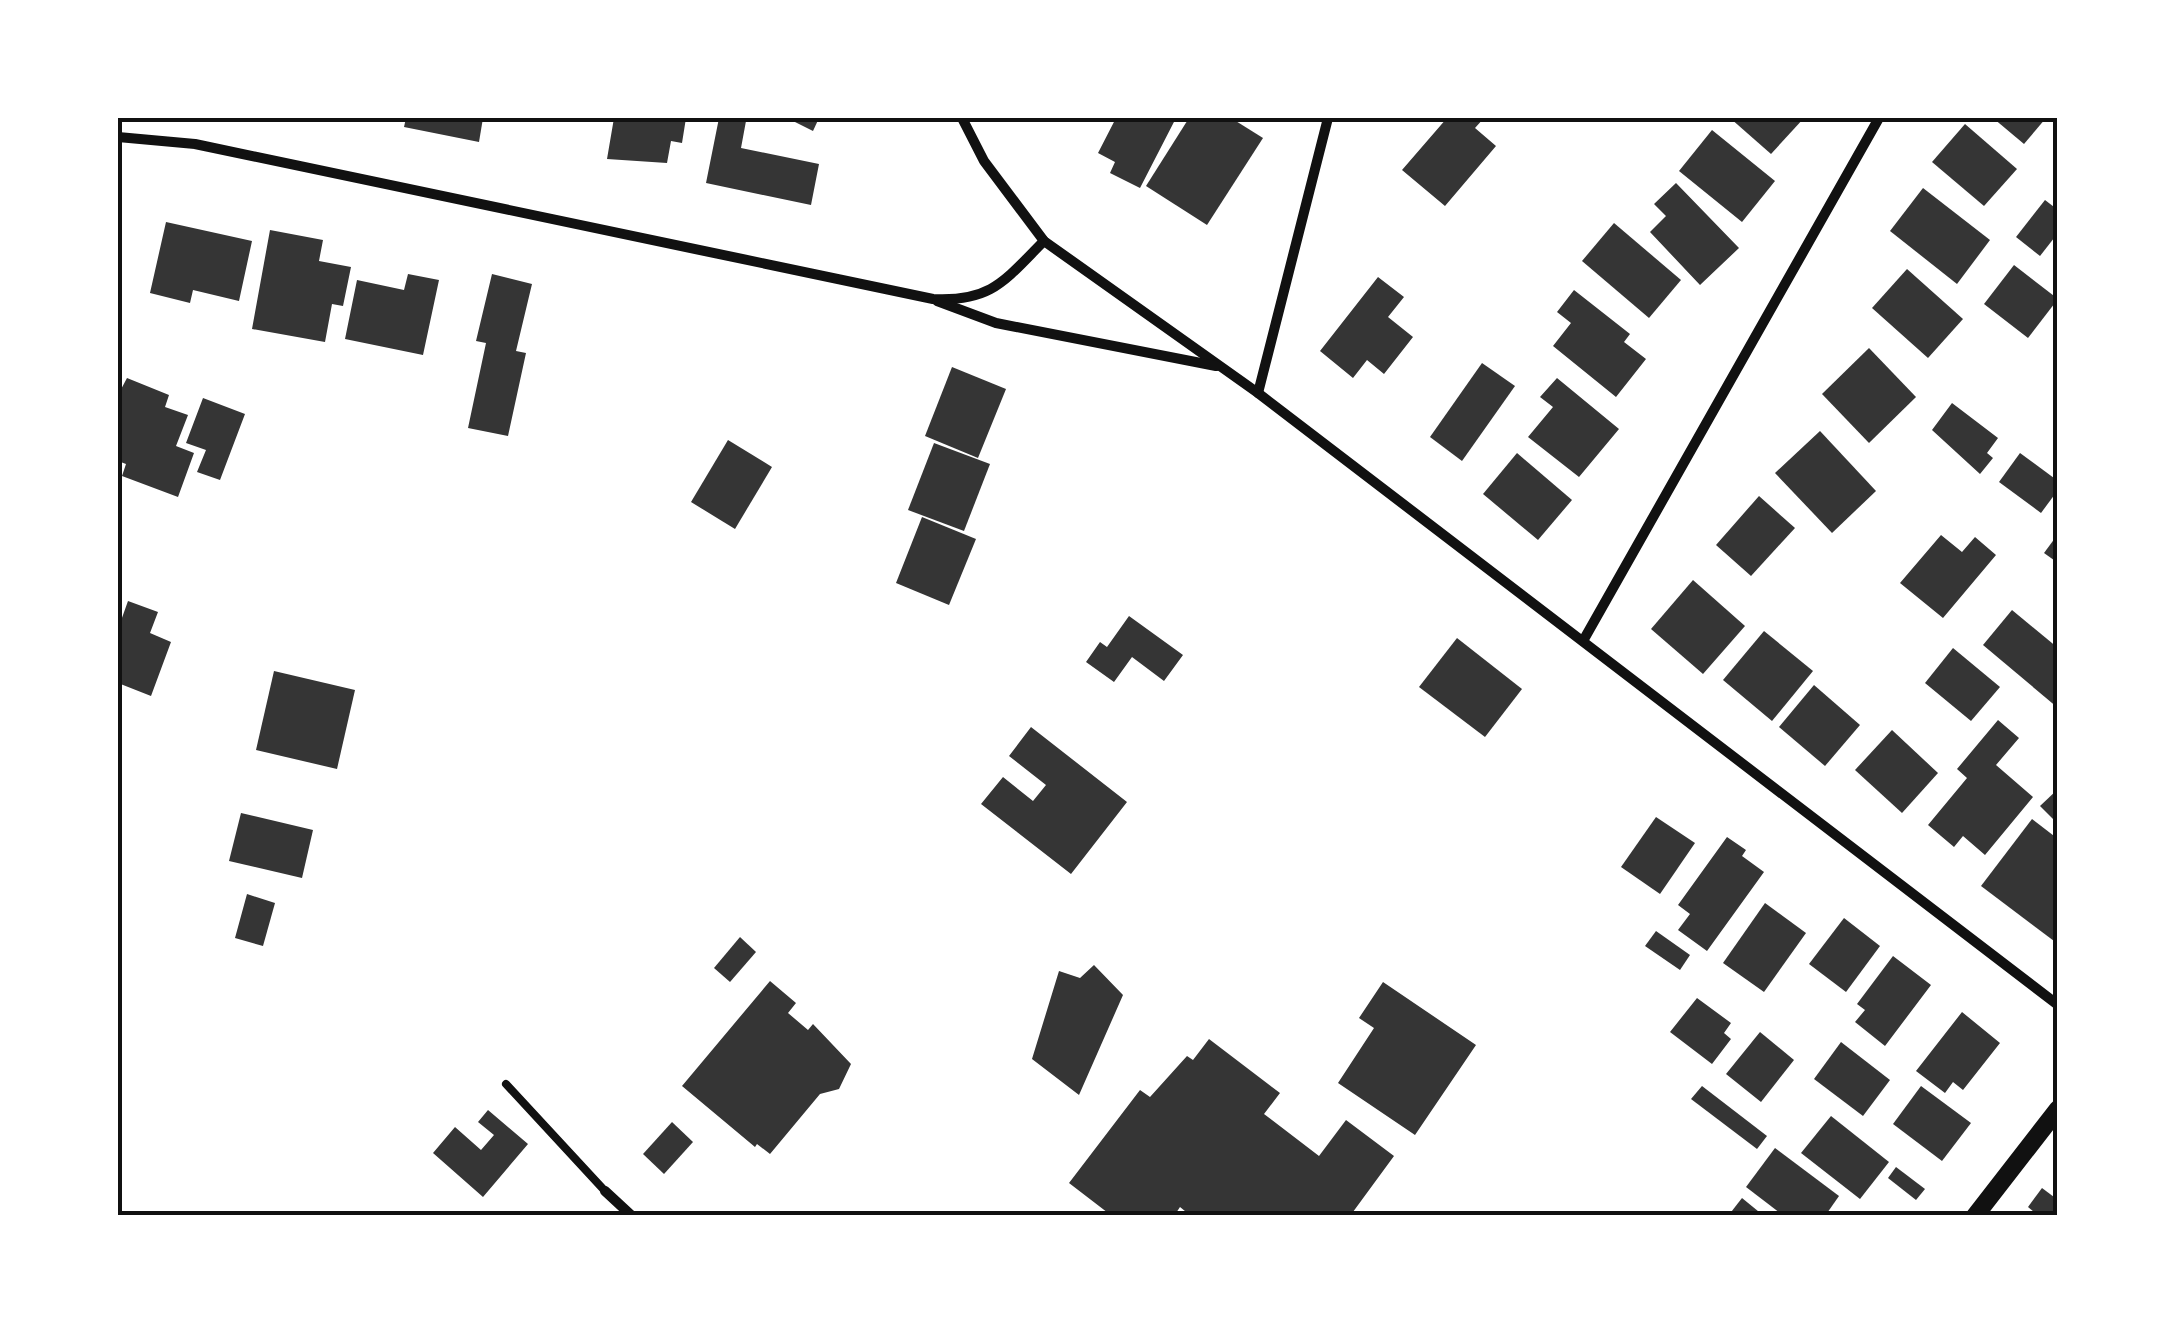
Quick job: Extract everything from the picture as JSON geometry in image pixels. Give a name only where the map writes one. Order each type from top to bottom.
[{"type":"street","points":[[962,118],[984,161],[1044,240],[1258,392],[2058,1005]]},
{"type":"street","points":[[1258,392],[1328,118]]},
{"type":"street","points":[[1583,641],[1878,118]]},
{"type":"street","points":[[118,137],[196,144],[933,298],[959,300],[990,292],[1044,240]]},
{"type":"street","points":[[933,298],[964,314],[996,323],[1222,368]]},
{"type":"street","points":[[1975,1216],[2058,1110]]},
{"type":"street","points":[[604,1192],[632,1216]]},
{"type":"lane","points":[[506,1084],[604,1192]]},
{"type":"building","points":[[406,118],[483,118],[479,142],[404,127]]},
{"type":"building","points":[[614,118],[686,118],[682,143],[671,141],[667,163],[607,159]]},
{"type":"building","points":[[719,118],[746,121],[741,148],[819,164],[811,205],[706,183]]},
{"type":"building","points":[[787,118],[819,118],[813,131]]},
{"type":"building","points":[[1116,118],[1176,118],[1140,188],[1110,173],[1115,162],[1098,153]]},
{"type":"building","points":[[1189,118],[1231,118],[1263,138],[1207,225],[1146,186]]},
{"type":"building","points":[[1447,118],[1484,118],[1475,128],[1496,146],[1445,206],[1402,170]]},
{"type":"building","points":[[1730,118],[1804,118],[1771,154]]},
{"type":"building","points":[[1993,118],[2046,118],[2024,144]]},
{"type":"building","points":[[1965,124],[2017,169],[1984,206],[1932,162]]},
{"type":"building","points":[[1712,130],[1775,181],[1742,222],[1679,171]]},
{"type":"building","points":[[1676,183],[1739,248],[1700,285],[1650,232],[1666,216],[1654,204]]},
{"type":"building","points":[[1923,188],[1990,240],[1957,284],[1890,231]]},
{"type":"building","points":[[2045,200],[2058,210],[2058,233],[2040,256],[2016,237]]},
{"type":"building","points":[[166,222],[252,241],[239,301],[193,290],[190,303],[150,293]]},
{"type":"building","points":[[1614,223],[1681,280],[1649,318],[1582,261]]},
{"type":"building","points":[[270,230],[323,240],[319,261],[351,267],[343,306],[332,304],[325,342],[252,329]]},
{"type":"building","points":[[2014,265],[2058,299],[2028,338],[1984,304]]},
{"type":"building","points":[[1907,269],[1963,319],[1928,358],[1872,308]]},
{"type":"building","points":[[408,274],[439,280],[423,355],[345,339],[357,280],[404,290]]},
{"type":"building","points":[[492,274],[532,284],[516,351],[526,353],[508,436],[468,428],[486,343],[476,341]]},
{"type":"building","points":[[1378,277],[1404,297],[1388,317],[1413,337],[1384,374],[1367,360],[1353,378],[1320,351]]},
{"type":"building","points":[[1574,290],[1630,334],[1624,342],[1646,359],[1616,397],[1553,346],[1571,323],[1557,312]]},
{"type":"building","points":[[1869,348],[1916,397],[1869,443],[1822,394]]},
{"type":"building","points":[[1482,363],[1515,386],[1462,461],[1430,437]]},
{"type":"building","points":[[952,367],[1006,389],[978,458],[925,436]]},
{"type":"building","points":[[127,378],[169,395],[165,407],[188,415],[176,446],[194,453],[178,497],[122,476],[126,464],[118,461],[118,395]]},
{"type":"building","points":[[1557,378],[1619,429],[1579,477],[1528,437],[1553,407],[1540,397]]},
{"type":"building","points":[[203,398],[245,414],[220,480],[197,472],[206,450],[186,443]]},
{"type":"building","points":[[1952,403],[1998,438],[1987,453],[1993,458],[1980,474],[1932,430]]},
{"type":"building","points":[[1820,431],[1876,491],[1832,533],[1775,473]]},
{"type":"building","points":[[728,440],[772,467],[735,529],[691,502]]},
{"type":"building","points":[[934,443],[990,464],[964,531],[908,510]]},
{"type":"building","points":[[1517,453],[1572,500],[1538,540],[1483,494]]},
{"type":"building","points":[[2020,453],[2058,481],[2058,490],[2041,513],[1999,482]]},
{"type":"building","points":[[1759,496],[1795,528],[1751,576],[1716,545]]},
{"type":"building","points":[[922,517],[976,539],[949,605],[896,583]]},
{"type":"building","points":[[2058,534],[2058,563],[2044,553]]},
{"type":"building","points":[[1941,535],[1962,552],[1975,537],[1996,555],[1943,618],[1900,583]]},
{"type":"building","points":[[1693,580],[1745,626],[1703,674],[1651,629]]},
{"type":"building","points":[[128,601],[158,612],[150,633],[171,642],[151,696],[118,683],[118,629]]},
{"type":"building","points":[[2012,610],[2058,648],[2058,708],[1983,645]]},
{"type":"building","points":[[1129,616],[1183,655],[1164,681],[1132,657],[1114,682],[1086,662],[1100,642],[1107,647]]},
{"type":"building","points":[[1764,631],[1813,671],[1772,721],[1723,680]]},
{"type":"building","points":[[1457,638],[1522,689],[1485,737],[1419,687]]},
{"type":"building","points":[[1953,648],[2000,687],[1971,721],[1925,683]]},
{"type":"building","points":[[274,671],[355,690],[337,769],[256,750]]},
{"type":"building","points":[[1814,685],[1860,725],[1825,766],[1779,727]]},
{"type":"building","points":[[1998,720],[2019,738],[1996,765],[2033,797],[1985,855],[1963,836],[1954,847],[1928,825],[1967,778],[1957,769]]},
{"type":"building","points":[[1031,727],[1127,802],[1071,874],[981,804],[1003,777],[1033,801],[1046,785],[1009,756]]},
{"type":"building","points":[[1892,730],[1938,773],[1902,813],[1855,770]]},
{"type":"building","points":[[2058,789],[2058,824],[2040,806]]},
{"type":"building","points":[[241,813],[313,830],[302,878],[229,861]]},
{"type":"building","points":[[1656,817],[1695,843],[1660,894],[1621,867]]},
{"type":"building","points":[[2032,819],[2058,839],[2058,944],[1981,886]]},
{"type":"building","points":[[1727,837],[1746,850],[1742,856],[1764,872],[1707,951],[1678,930],[1690,914],[1678,905]]},
{"type":"building","points":[[247,894],[275,903],[263,946],[235,938]]},
{"type":"building","points":[[1765,903],[1806,933],[1764,992],[1723,963]]},
{"type":"building","points":[[1844,918],[1880,946],[1846,992],[1809,964]]},
{"type":"building","points":[[1656,931],[1690,955],[1680,970],[1645,946]]},
{"type":"building","points":[[740,937],[756,952],[730,982],[714,968]]},
{"type":"building","points":[[1893,956],[1931,985],[1885,1046],[1855,1022],[1865,1010],[1857,1004]]},
{"type":"building","points":[[1094,965],[1123,995],[1079,1095],[1032,1059],[1059,971],[1080,978]]},
{"type":"building","points":[[770,981],[796,1003],[788,1013],[808,1030],[813,1024],[851,1064],[839,1089],[820,1094],[770,1154],[757,1144],[755,1147],[682,1086]]},
{"type":"building","points":[[1383,982],[1476,1045],[1415,1135],[1338,1083],[1374,1028],[1359,1018]]},
{"type":"building","points":[[1697,998],[1731,1023],[1724,1033],[1731,1039],[1712,1064],[1670,1032]]},
{"type":"building","points":[[1962,1012],[2000,1043],[1963,1090],[1953,1082],[1945,1093],[1916,1071]]},
{"type":"building","points":[[1760,1032],[1794,1060],[1761,1102],[1726,1074]]},
{"type":"building","points":[[1209,1039],[1280,1093],[1264,1114],[1319,1156],[1346,1120],[1394,1156],[1350,1216],[1191,1216],[1180,1207],[1174,1216],[1112,1216],[1069,1183],[1140,1090],[1150,1097],[1187,1056],[1193,1060]]},
{"type":"building","points":[[1841,1042],[1890,1080],[1863,1116],[1814,1079]]},
{"type":"building","points":[[1702,1086],[1767,1136],[1757,1149],[1691,1099]]},
{"type":"building","points":[[1921,1086],[1971,1123],[1942,1161],[1893,1124]]},
{"type":"building","points":[[488,1110],[528,1144],[483,1197],[433,1153],[455,1127],[481,1150],[494,1135],[478,1122]]},
{"type":"building","points":[[1831,1116],[1889,1162],[1860,1199],[1801,1153]]},
{"type":"building","points":[[672,1122],[693,1142],[664,1174],[643,1154]]},
{"type":"building","points":[[1775,1148],[1839,1196],[1825,1216],[1784,1216],[1746,1187]]},
{"type":"building","points":[[1896,1167],[1925,1189],[1916,1200],[1888,1178]]},
{"type":"building","points":[[2042,1188],[2058,1200],[2058,1216],[2039,1216],[2028,1207]]},
{"type":"building","points":[[1742,1198],[1764,1216],[1728,1216]]}]
